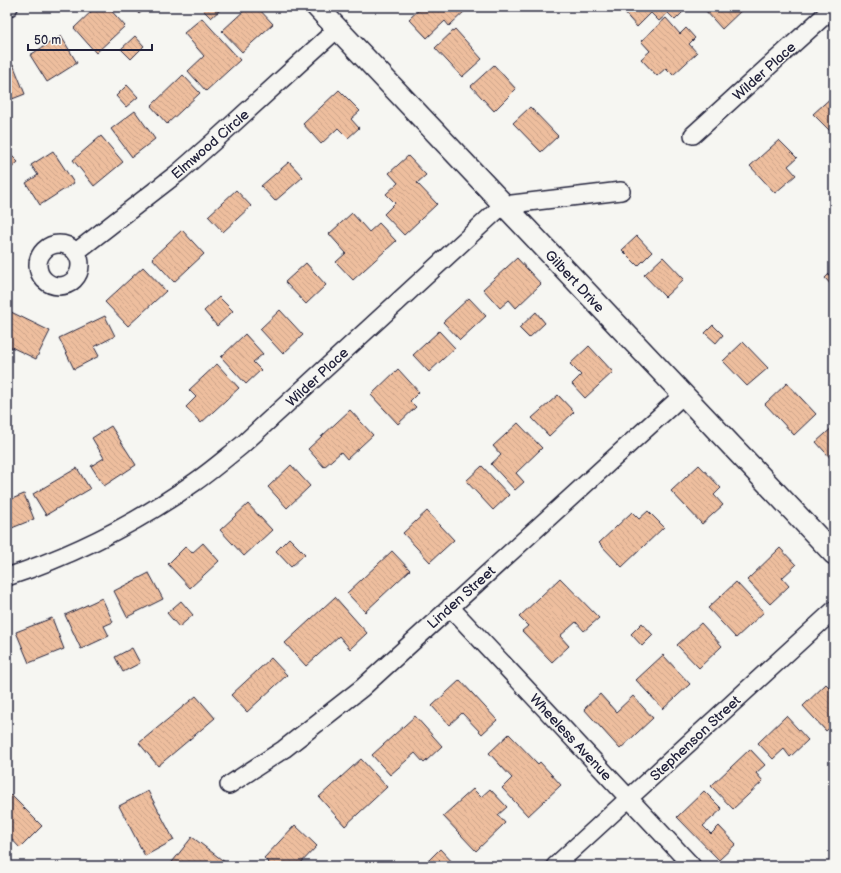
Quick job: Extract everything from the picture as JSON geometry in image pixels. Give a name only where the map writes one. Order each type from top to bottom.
[{"type":"street","name":"Gilbert Drive","points":[[317,7],[834,554]]},
{"type":"street","name":"Wilder Place","points":[[693,135],[834,7]]},
{"type":"street","name":"Elmwood Circle","points":[[76,252],[179,172],[337,29]]},
{"type":"street","points":[[503,205],[622,191]]},
{"type":"street","name":"Wilder Place","points":[[7,577],[43,564],[101,539],[196,482],[241,446],[503,205]]},
{"type":"street","name":"Linden Street","points":[[229,786],[284,749],[362,688],[683,395]]},
{"type":"street","name":"Wheeless Avenue","points":[[450,607],[692,866]]},
{"type":"street","name":"Stephenson Street","points":[[555,866],[834,610]]},
{"type":"building","points":[[96,7],[108,7],[125,26],[96,53],[74,28]]},
{"type":"building","points":[[132,7],[147,7],[139,14]]},
{"type":"building","points":[[200,7],[219,7],[221,9],[211,18]]},
{"type":"building","points":[[248,7],[257,7],[273,24],[242,52],[222,31]]},
{"type":"building","points":[[422,7],[465,7],[467,9],[449,26],[445,21],[427,38],[409,19]]},
{"type":"building","points":[[626,7],[682,7],[685,10],[675,20],[668,13],[659,21],[651,13],[637,27],[622,10]]},
{"type":"building","points":[[708,7],[745,7],[722,29],[705,10]]},
{"type":"building","points":[[202,18],[240,60],[206,91],[188,71],[204,56],[184,33]]},
{"type":"building","points":[[666,18],[680,34],[686,28],[695,38],[689,44],[697,53],[673,75],[666,68],[657,76],[641,59],[650,51],[641,41]]},
{"type":"building","points":[[455,29],[482,59],[462,77],[435,48]]},
{"type":"building","points":[[61,36],[77,63],[47,82],[30,55]]},
{"type":"building","points":[[135,36],[144,46],[131,59],[121,49]]},
{"type":"building","points":[[13,64],[25,94],[7,101],[7,66]]},
{"type":"building","points":[[494,65],[516,89],[494,111],[471,86]]},
{"type":"building","points":[[183,75],[200,93],[167,124],[151,106]]},
{"type":"building","points":[[127,85],[138,97],[126,107],[116,96]]},
{"type":"building","points":[[339,90],[360,111],[351,119],[359,128],[348,138],[338,128],[321,144],[303,124]]},
{"type":"building","points":[[834,95],[834,128],[830,131],[813,114]]},
{"type":"building","points":[[530,107],[558,136],[541,152],[513,123]]},
{"type":"building","points":[[135,111],[155,139],[132,157],[111,129]]},
{"type":"building","points":[[101,136],[123,162],[94,186],[73,160]]},
{"type":"building","points":[[779,140],[797,158],[788,166],[796,175],[775,193],[750,166]]},
{"type":"building","points":[[7,151],[18,162],[8,171],[7,171]]},
{"type":"building","points":[[53,151],[74,183],[40,205],[26,183],[38,175],[31,165]]},
{"type":"building","points":[[408,156],[426,175],[417,183],[437,204],[404,235],[384,214],[395,203],[386,194],[398,183],[389,173]]},
{"type":"building","points":[[289,162],[303,177],[275,201],[261,186]]},
{"type":"building","points":[[236,190],[251,206],[223,232],[208,216]]},
{"type":"building","points":[[352,213],[369,232],[379,223],[396,241],[353,280],[336,262],[346,253],[329,234]]},
{"type":"building","points":[[182,230],[204,254],[174,282],[152,258]]},
{"type":"building","points":[[637,236],[652,252],[638,266],[622,250]]},
{"type":"building","points":[[663,257],[684,279],[665,297],[644,275]]},
{"type":"building","points":[[517,258],[541,284],[516,308],[509,300],[500,308],[483,289]]},
{"type":"building","points":[[306,263],[326,285],[306,304],[285,282]]},
{"type":"building","points":[[143,267],[166,291],[128,326],[105,302]]},
{"type":"building","points":[[834,269],[834,288],[825,278]]},
{"type":"building","points":[[219,297],[233,311],[217,326],[204,311]]},
{"type":"building","points":[[469,298],[486,316],[460,340],[443,322]]},
{"type":"building","points":[[7,310],[50,331],[36,359],[7,345]]},
{"type":"building","points":[[280,310],[303,335],[283,354],[260,329]]},
{"type":"building","points":[[536,312],[545,323],[529,338],[519,328]]},
{"type":"building","points":[[105,316],[115,336],[94,347],[99,356],[74,369],[59,338]]},
{"type":"building","points":[[713,325],[723,335],[716,343],[705,333]]},
{"type":"building","points":[[439,331],[455,348],[429,372],[413,355]]},
{"type":"building","points":[[245,334],[263,354],[253,362],[261,370],[246,384],[221,357]]},
{"type":"building","points":[[743,342],[768,368],[747,386],[723,361]]},
{"type":"building","points":[[589,346],[613,372],[585,398],[572,384],[581,375],[570,364]]},
{"type":"building","points":[[217,364],[239,388],[201,423],[186,407],[196,397],[189,390]]},
{"type":"building","points":[[398,369],[419,392],[410,401],[416,407],[398,424],[371,395]]},
{"type":"building","points":[[787,383],[816,414],[794,435],[765,404]]},
{"type":"building","points":[[558,395],[574,412],[549,436],[532,418]]},
{"type":"building","points":[[350,410],[373,435],[347,459],[341,452],[324,467],[308,449]]},
{"type":"building","points":[[518,423],[542,448],[516,473],[524,482],[515,490],[491,464],[501,455],[493,446]]},
{"type":"building","points":[[111,426],[136,465],[104,486],[91,466],[104,458],[92,438]]},
{"type":"building","points":[[834,426],[834,462],[816,442]]},
{"type":"building","points":[[291,465],[310,486],[287,508],[268,487]]},
{"type":"building","points":[[699,465],[721,488],[714,495],[723,505],[702,524],[671,491]]},
{"type":"building","points":[[482,466],[509,495],[493,510],[466,481]]},
{"type":"building","points":[[77,468],[90,489],[46,515],[33,494]]},
{"type":"building","points":[[24,494],[34,519],[7,530],[7,501]]},
{"type":"building","points":[[248,504],[272,530],[244,556],[220,530]]},
{"type":"building","points":[[427,511],[454,540],[430,562],[403,533]]},
{"type":"building","points":[[648,511],[664,527],[622,567],[599,543],[632,512],[639,519]]},
{"type":"building","points":[[289,538],[305,554],[291,567],[276,551]]},
{"type":"building","points":[[203,543],[219,561],[190,588],[168,564],[186,546],[192,553]]},
{"type":"building","points":[[780,548],[796,565],[782,578],[789,586],[770,604],[747,580]]},
{"type":"building","points":[[392,551],[410,570],[365,612],[347,593]]},
{"type":"building","points":[[149,573],[163,599],[127,617],[114,591]]},
{"type":"building","points":[[560,578],[599,618],[584,631],[576,622],[560,636],[569,646],[552,662],[522,631],[528,626],[519,617]]},
{"type":"building","points":[[736,582],[764,612],[736,638],[708,608]]},
{"type":"building","points":[[335,597],[367,633],[350,649],[339,636],[306,666],[285,643]]},
{"type":"building","points":[[102,598],[113,622],[104,626],[109,636],[81,649],[65,615]]},
{"type":"building","points":[[181,601],[193,615],[179,627],[167,613]]},
{"type":"building","points":[[52,618],[64,649],[29,663],[16,632]]},
{"type":"building","points":[[642,623],[653,635],[642,646],[631,634]]},
{"type":"building","points":[[701,623],[722,646],[699,668],[677,645]]},
{"type":"building","points":[[132,648],[140,663],[123,672],[115,657]]},
{"type":"building","points":[[663,655],[690,684],[663,709],[636,680]]},
{"type":"building","points":[[271,658],[287,675],[247,712],[231,695]]},
{"type":"building","points":[[460,680],[497,720],[482,734],[462,713],[449,725],[432,706]]},
{"type":"building","points":[[826,684],[834,692],[834,724],[826,731],[803,706]]},
{"type":"building","points":[[600,694],[616,712],[633,696],[653,718],[620,749],[584,709]]},
{"type":"building","points":[[196,696],[215,718],[158,766],[139,743]]},
{"type":"building","points":[[415,716],[442,746],[424,763],[415,753],[390,775],[372,755]]},
{"type":"building","points":[[786,716],[808,740],[790,757],[784,749],[773,759],[758,743]]},
{"type":"building","points":[[509,734],[538,764],[540,762],[561,785],[528,816],[502,788],[512,778],[489,753]]},
{"type":"building","points":[[750,749],[765,765],[756,773],[763,781],[733,809],[711,786]]},
{"type":"building","points":[[361,759],[387,787],[345,826],[319,797]]},
{"type":"building","points":[[473,789],[481,797],[490,789],[507,807],[498,815],[505,823],[476,851],[443,816]]},
{"type":"building","points":[[148,791],[174,840],[145,856],[119,806]]},
{"type":"building","points":[[704,791],[722,809],[703,826],[711,834],[719,826],[736,844],[719,860],[677,817]]},
{"type":"building","points":[[11,795],[42,826],[20,848],[7,834],[7,799]]},
{"type":"building","points":[[295,825],[317,846],[298,866],[272,866],[264,858]]},
{"type":"building","points":[[192,837],[230,866],[169,866]]},
{"type":"building","points":[[440,849],[456,866],[423,866]]}]
